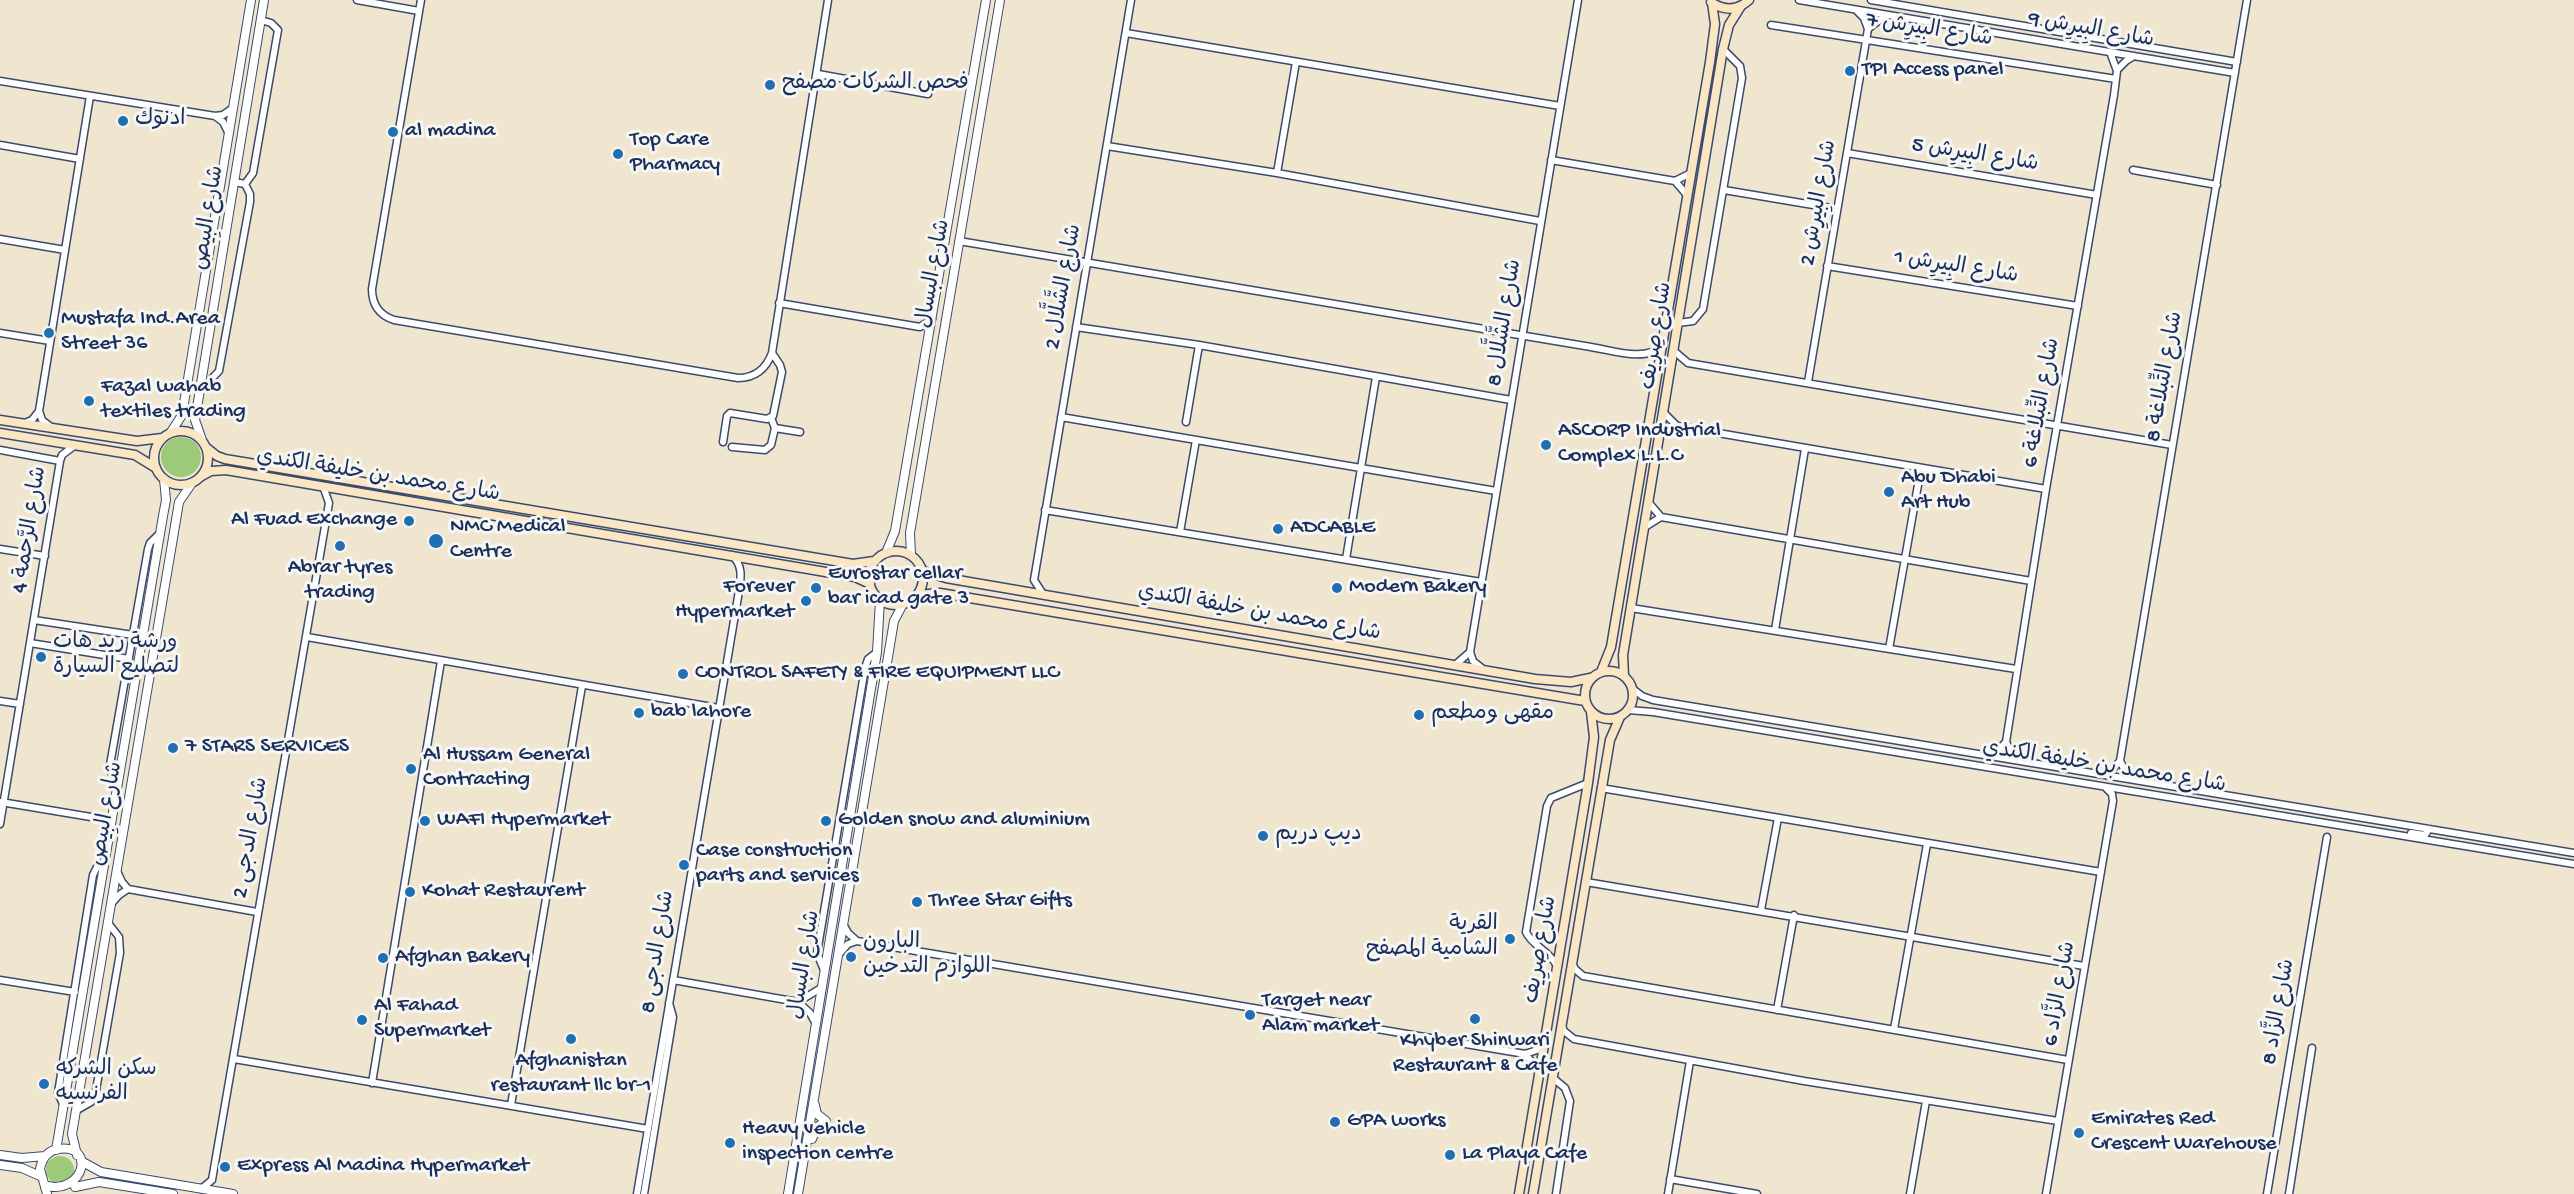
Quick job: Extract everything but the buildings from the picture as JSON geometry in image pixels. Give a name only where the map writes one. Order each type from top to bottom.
[{"type":"main road","points":[[1710,2],[1726,9],[1741,6],[1749,0]]},
{"type":"main road","name":"شارع صِرِيف","points":[[1601,672],[1608,661],[1611,647],[1691,173],[1714,31],[1710,2]]},
{"type":"main road","name":"شارع صِرِيف","points":[[1624,676],[1623,656],[1724,49],[1729,25],[1741,6]]},
{"type":"main road","points":[[0,420],[137,441],[162,438]]},
{"type":"main road","points":[[0,433],[135,456],[156,468],[164,479],[177,485],[192,483],[200,477],[208,464],[205,444],[185,430],[171,432],[162,438],[154,452],[156,468]]},
{"type":"main road","name":"شارع محمد بن خليفة الكندي","points":[[205,444],[221,458],[271,467],[853,564],[874,561]]},
{"type":"main road","name":"شارع محمد بن خليفة الكندي","points":[[200,477],[211,471],[222,469],[732,554],[850,576],[870,584]]},
{"type":"main road","points":[[903,552],[910,555],[920,565],[922,572],[923,580],[917,595],[903,604],[880,600],[870,584],[869,576],[874,561],[886,553],[903,552]]},
{"type":"main road","name":"شارع محمد بن خليفة الكندي","points":[[922,572],[1044,596],[1555,682],[1571,682],[1590,678]]},
{"type":"main road","name":"شارع محمد بن خليفة الكندي","points":[[917,595],[940,593],[1585,701]]},
{"type":"main road","points":[[1601,672],[1617,672],[1624,676],[1633,689],[1632,704],[1628,710],[1620,717],[1605,719],[1591,712],[1585,701],[1584,693],[1590,678],[1601,672]]},
{"type":"main road","name":"شارع صِرِيف","points":[[1519,1194],[1588,783],[1594,737],[1591,712]]},
{"type":"main road","name":"شارع صِرِيف","points":[[1533,1194],[1601,788],[1610,740],[1620,717]]},
{"type":"street","name":"شارع البِيص","points":[[171,432],[182,415],[251,0]]},
{"type":"street","name":"شارع البِيص","points":[[205,444],[195,420],[264,0]]},
{"type":"street","points":[[357,0],[419,11]]},
{"type":"street","points":[[421,0],[372,290],[373,301],[379,311],[394,320],[738,378],[757,374],[766,365],[772,353],[828,0]]},
{"type":"street","name":"شارع البسال","points":[[886,553],[895,531],[986,0]]},
{"type":"street","name":"شارع البسال","points":[[910,555],[910,533],[1000,0]]},
{"type":"street","name":"شارع الشَّلَّال 2","points":[[1034,580],[1131,0]]},
{"type":"street","name":"شارع الشَّلَّال 8","points":[[1470,652],[1578,0]]},
{"type":"street","name":"شارع البِيرِش 9","points":[[1799,0],[2235,73]]},
{"type":"street","name":"شارع البِيرِش 9","points":[[1871,0],[2237,62]]},
{"type":"street","name":"شارع التِّبلاغة 8","points":[[2120,760],[2247,0]]},
{"type":"street","points":[[1854,9],[1864,18],[1868,29],[1886,15]]},
{"type":"street","points":[[234,182],[245,184],[249,182],[253,173],[278,30],[272,23],[261,20]]},
{"type":"street","name":"شارع البِيرِش 7","points":[[1771,25],[2116,79]]},
{"type":"street","name":"شارع البِيرِش 2","points":[[1809,382],[1868,29]]},
{"type":"street","points":[[1126,33],[1560,106]]},
{"type":"street","points":[[1678,323],[1693,321],[1703,309],[1724,190],[1742,78],[1740,66],[1724,49]]},
{"type":"street","name":"شارع التِّبلاغة 6","points":[[2006,742],[2016,669],[2116,79],[2117,71],[2110,52]]},
{"type":"street","points":[[2117,71],[2126,60],[2134,56]]},
{"type":"street","points":[[1277,173],[1296,62]]},
{"type":"street","points":[[818,74],[928,94]]},
{"type":"street","points":[[0,81],[215,116],[223,115],[234,108]]},
{"type":"street","points":[[52,428],[42,420],[39,411],[90,96]]},
{"type":"street","points":[[215,116],[223,122],[229,135]]},
{"type":"street","points":[[0,145],[80,159]]},
{"type":"street","points":[[1107,146],[1277,173],[1540,221]]},
{"type":"street","name":"شارع البِيرِش 5","points":[[1847,153],[2097,195]]},
{"type":"street","points":[[1551,160],[1675,181],[1691,173]]},
{"type":"street","points":[[2133,170],[2217,185]]},
{"type":"street","points":[[1675,181],[1687,195]]},
{"type":"street","points":[[199,391],[219,371],[250,202],[250,194],[245,184]]},
{"type":"street","points":[[1724,190],[1837,209]]},
{"type":"street","points":[[0,239],[65,250]]},
{"type":"street","points":[[959,241],[1522,336],[1643,354],[1655,351],[1662,345]]},
{"type":"street","name":"شارع البِيرِش 1","points":[[1827,266],[2078,306]]},
{"type":"street","points":[[779,303],[920,327],[932,319]]},
{"type":"street","points":[[920,327],[928,339]]},
{"type":"street","points":[[1076,327],[1199,345],[1511,400]]},
{"type":"street","points":[[0,333],[50,341]]},
{"type":"street","points":[[1186,422],[1199,345]]},
{"type":"street","points":[[1674,351],[1688,363],[2172,445]]},
{"type":"street","points":[[723,442],[730,413],[767,420],[774,414],[782,375],[780,365],[772,353]]},
{"type":"street","points":[[1643,354],[1658,366]]},
{"type":"street","points":[[1670,372],[1688,363]]},
{"type":"street","points":[[766,365],[780,365]]},
{"type":"street","points":[[1346,559],[1376,377]]},
{"type":"street","points":[[24,424],[32,420],[39,411]]},
{"type":"street","points":[[1664,413],[1677,426],[2046,489]]},
{"type":"street","points":[[1061,417],[1496,491]]},
{"type":"street","points":[[732,447],[765,450],[771,445],[775,428],[771,418]]},
{"type":"street","points":[[1660,435],[1677,426]]},
{"type":"street","points":[[775,428],[800,432]]},
{"type":"street","points":[[1180,532],[1196,440]]},
{"type":"street","name":"شارع الرَّحمة 4","points":[[0,824],[61,458],[53,442]]},
{"type":"street","name":"شارع الرَّحمة 4","points":[[61,458],[75,445]]},
{"type":"street","points":[[1775,630],[1806,449]]},
{"type":"street","points":[[0,450],[61,458]]},
{"type":"street","points":[[1889,649],[1921,468]]},
{"type":"street","name":"شارع البِيص","points":[[56,1150],[166,500],[164,479]]},
{"type":"street","name":"شارع البِيص","points":[[79,1158],[72,1134],[179,502],[192,483]]},
{"type":"street","points":[[321,485],[328,495],[329,503]]},
{"type":"street","points":[[329,503],[342,489]]},
{"type":"street","name":"شارع الدجى 2","points":[[212,1180],[329,503]]},
{"type":"street","points":[[1648,503],[1661,517],[2031,581]]},
{"type":"street","points":[[1045,510],[1480,582]]},
{"type":"street","points":[[1645,527],[1661,517]]},
{"type":"street","points":[[118,780],[111,772],[110,765],[148,549],[150,543],[160,533]]},
{"type":"street","points":[[0,549],[45,556]]},
{"type":"street","points":[[732,554],[738,561],[741,573]]},
{"type":"street","points":[[741,573],[755,559]]},
{"type":"street","name":"شارع الدجى 8","points":[[637,1194],[741,573]]},
{"type":"street","points":[[1020,591],[1034,580],[1044,596]]},
{"type":"street","name":"شارع البسال","points":[[788,1194],[877,652],[880,600]]},
{"type":"street","name":"شارع البسال","points":[[798,1194],[894,621],[903,604]]},
{"type":"street","points":[[1631,608],[2016,669]]},
{"type":"street","points":[[34,620],[133,635]]},
{"type":"street","points":[[307,637],[718,708]]},
{"type":"street","points":[[30,643],[129,659]]},
{"type":"street","points":[[1455,665],[1470,652],[1473,661],[1484,670]]},
{"type":"street","points":[[372,1083],[441,661]]},
{"type":"street","points":[[511,1105],[582,686]]},
{"type":"street","name":"شارع محمد بن خليفة الكندي","points":[[1633,689],[1653,700],[2574,853]]},
{"type":"street","points":[[0,701],[20,704]]},
{"type":"street","name":"شارع محمد بن خليفة الكندي","points":[[1628,710],[2574,864]]},
{"type":"street","points":[[1993,755],[2006,742],[2009,753],[2014,759]]},
{"type":"street","points":[[2107,775],[2120,760],[2129,779]]},
{"type":"street","points":[[1557,966],[1551,956],[1527,935],[1537,865],[1547,806],[1551,798],[1588,783]]},
{"type":"street","points":[[2105,787],[2112,794],[2113,801]]},
{"type":"street","points":[[1601,788],[2101,872]]},
{"type":"street","points":[[2113,801],[2126,790]]},
{"type":"street","name":"شارع الزَّاد 6","points":[[2046,1194],[2113,801]]},
{"type":"street","points":[[2231,808],[2234,801],[2251,803],[2260,801]]},
{"type":"street","points":[[2,802],[103,819],[110,830]]},
{"type":"street","points":[[103,819],[113,809]]},
{"type":"street","points":[[1761,910],[1779,818]]},
{"type":"street","points":[[2319,822],[2327,837],[2342,826]]},
{"type":"street","points":[[2389,834],[2425,835],[2429,829]]},
{"type":"street","name":"شارع الزَّاد 8","points":[[2267,1194],[2327,837]]},
{"type":"street","points":[[1894,1029],[1927,844]]},
{"type":"street","points":[[64,1106],[58,1093],[94,873],[106,862]]},
{"type":"street","points":[[117,870],[120,879],[129,889],[257,912]]},
{"type":"street","points":[[1586,882],[1794,915],[2084,966]]},
{"type":"street","points":[[111,904],[118,895],[129,889]]},
{"type":"street","points":[[1777,1010],[1794,915]]},
{"type":"street","points":[[77,1110],[91,1102],[96,1090],[120,953],[118,937],[108,924]]},
{"type":"street","points":[[843,924],[848,933],[857,941]]},
{"type":"street","points":[[838,955],[849,944],[857,941],[1525,1054],[1543,1048]]},
{"type":"street","points":[[1572,963],[1583,976],[2068,1060]]},
{"type":"street","points":[[1568,987],[1583,976]]},
{"type":"street","points":[[0,980],[75,992]]},
{"type":"street","points":[[673,980],[798,1002],[810,1013],[815,1022]]},
{"type":"street","points":[[798,1002],[821,988]]},
{"type":"street","points":[[644,1194],[673,1017],[669,1003]]},
{"type":"street","points":[[1562,1026],[1564,1031],[1574,1039]]},
{"type":"street","points":[[1558,1049],[1563,1042],[1574,1039],[1926,1101],[2058,1121]]},
{"type":"street","name":"شارع الزَّاد 8","points":[[2289,1194],[2312,1048]]},
{"type":"street","points":[[1525,1054],[1539,1070]]},
{"type":"street","points":[[234,1059],[648,1129]]},
{"type":"street","points":[[1668,1194],[1690,1061]]},
{"type":"street","points":[[1553,1078],[1565,1088],[1570,1101],[1556,1194]]},
{"type":"street","points":[[804,1157],[810,1147],[814,1131],[826,1121],[817,1114],[814,1099]]},
{"type":"street","points":[[1910,1194],[1926,1101]]},
{"type":"street","points":[[0,1155],[22,1158],[45,1156],[63,1149],[101,1172],[233,1194]]},
{"type":"street","points":[[45,1156],[40,1176],[47,1190],[69,1191],[90,1182],[99,1182],[173,1194]]},
{"type":"street","points":[[69,1191],[82,1176],[79,1158]]},
{"type":"street","points":[[0,1165],[22,1168],[40,1176]]},
{"type":"street","points":[[1670,1179],[1757,1194]]},
{"type":"street","points":[[201,1189],[212,1180],[218,1189],[224,1192]]},
{"type":"green space","points":[[181,437],[189,438],[195,443],[200,449],[200,465],[195,471],[189,476],[181,477],[173,476],[167,471],[162,465],[161,457],[162,449],[167,443],[173,438]]},
{"type":"green space","points":[[60,1156],[70,1160],[74,1170],[70,1180],[60,1184],[50,1180],[46,1170],[50,1160]]},
{"type":"place","name":"TPI Access panel","points":[[1850,71]]},
{"type":"place","name":"فحص الشركات مصفح","points":[[770,85]]},
{"type":"place","name":"ادنوك","points":[[123,121]]},
{"type":"place","name":"al madina","points":[[393,132]]},
{"type":"place","name":"Top Care Pharmacy","points":[[618,154]]},
{"type":"place","name":"Mustafa Ind.Area Street 36","points":[[49,333]]},
{"type":"place","name":"Fazal wahab textiles trading","points":[[89,401]]},
{"type":"place","name":"ASCORP Industrial Complex L.L.C","points":[[1546,445]]},
{"type":"place","name":"Abu Dhabi Art Hub","points":[[1889,492]]},
{"type":"place","name":"Al Fuad Exchange","points":[[409,521]]},
{"type":"place","name":"ADCABLE","points":[[1278,529]]},
{"type":"place","name":"NMC Medical Centre","points":[[436,541]]},
{"type":"place","name":"Abrar tyres trading","points":[[340,546]]},
{"type":"place","name":"Eurostar cellar bar icad gate 3","points":[[816,588]]},
{"type":"place","name":"Modern Bakery","points":[[1337,588]]},
{"type":"place","name":"Forever Hypermarket","points":[[806,601]]},
{"type":"place","name":"ورشة ريد هات لتصليع السيارة","points":[[41,657]]},
{"type":"place","name":"CONTROL SAFETY & FIRE EQUIPMENT LLC","points":[[683,674]]},
{"type":"place","name":"bab lahore","points":[[639,713]]},
{"type":"place","name":"مقهى ومطعم","points":[[1419,715]]},
{"type":"place","name":"7 STARS SERVICES","points":[[173,748]]},
{"type":"place","name":"Al Hussam General Contracting","points":[[411,769]]},
{"type":"place","name":"WAFI Hypermarket","points":[[425,821]]},
{"type":"place","name":"Golden snow and aluminium","points":[[826,821]]},
{"type":"place","name":"دیپ دریم","points":[[1263,836]]},
{"type":"place","name":"Case construction parts and services","points":[[684,865]]},
{"type":"place","name":"Kohat Restaurent","points":[[410,892]]},
{"type":"place","name":"Three Star Gifts","points":[[917,902]]},
{"type":"place","name":"القرية الشامية المصفح","points":[[1510,939]]},
{"type":"place","name":"البارون اللوازم التدخين","points":[[851,957]]},
{"type":"place","name":"Afghan Bakery","points":[[383,958]]},
{"type":"place","name":"Target near Alam market","points":[[1250,1015]]},
{"type":"place","name":"Khyber Shinwari Restaurant & Cafe","points":[[1475,1019]]},
{"type":"place","name":"Al Fahad Supermarket","points":[[362,1020]]},
{"type":"place","name":"Afghanistan restaurant llc br-1","points":[[571,1039]]},
{"type":"place","name":"سكن الشركه الفرنسيه","points":[[44,1084]]},
{"type":"place","name":"GPA works","points":[[1335,1122]]},
{"type":"place","name":"Emirates Red Crescent Warehouse","points":[[2079,1133]]},
{"type":"place","name":"Heavy vehicle inspection centre","points":[[730,1143]]},
{"type":"place","name":"La Playa Cafe","points":[[1450,1155]]},
{"type":"place","name":"Express Al Madina Hypermarket","points":[[225,1167]]}]
